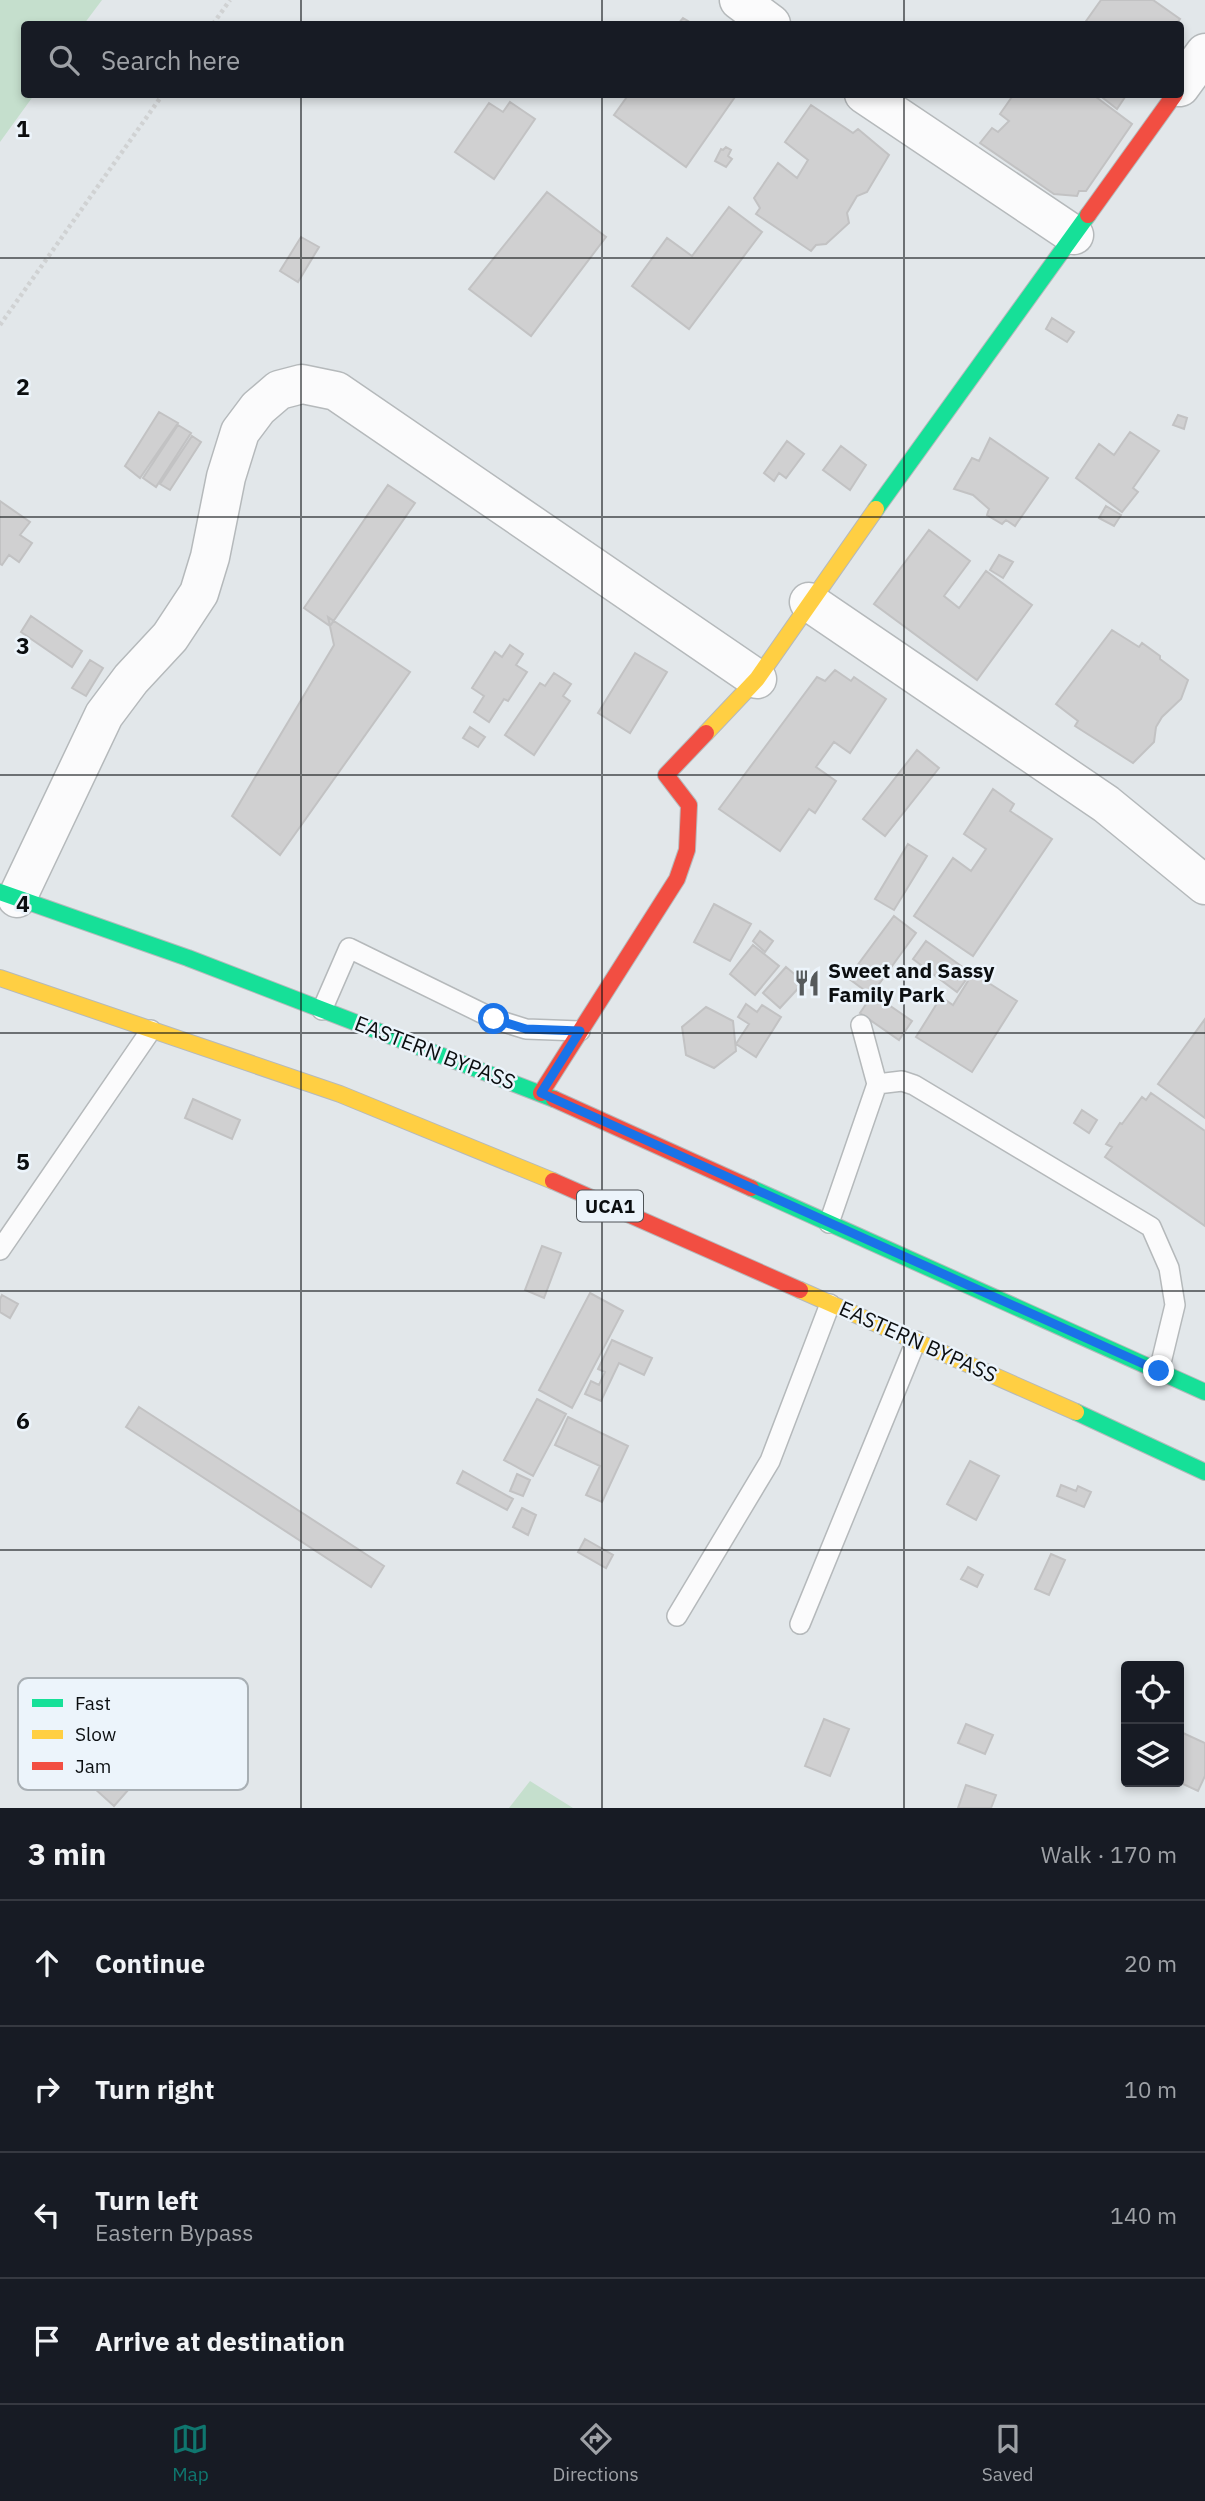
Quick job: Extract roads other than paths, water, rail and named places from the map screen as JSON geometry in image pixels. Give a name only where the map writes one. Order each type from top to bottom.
[{"type":"main road","points":[[541,1093],[677,879],[687,850],[689,805],[666,775],[757,679],[809,601],[1172,98]]},
{"type":"main road","name":"EASTERN BYPASS","points":[[8,895],[188,958],[541,1093],[1205,1392]]},
{"type":"main road","name":"EASTERN BYPASS","points":[[0,978],[340,1094],[538,1175],[1042,1396],[1205,1472]]},
{"type":"street","points":[[739,0],[767,21]]},
{"type":"street","points":[[1184,83],[1205,53]]},
{"type":"street","points":[[870,98],[1074,235]]},
{"type":"street","points":[[8,895],[104,715],[131,679],[170,637],[200,593],[226,477],[240,432],[258,408],[279,390],[302,384],[336,391],[757,679]]},
{"type":"street","points":[[809,601],[1106,804],[1205,885]]},
{"type":"lane","points":[[322,1010],[349,948],[494,1019],[526,1029],[580,1031]]},
{"type":"lane","points":[[829,1223],[877,1084],[861,1025]]},
{"type":"lane","points":[[0,1250],[151,1030]]},
{"type":"lane","points":[[877,1084],[902,1081],[914,1085],[1151,1227],[1169,1268],[1175,1305],[1159,1371]]},
{"type":"lane","points":[[677,1616],[770,1461],[831,1304]]},
{"type":"lane","points":[[800,1624],[916,1341]]},
{"type":"place","name":"Sweet and Sassy Family Park","points":[[807,983]]}]
